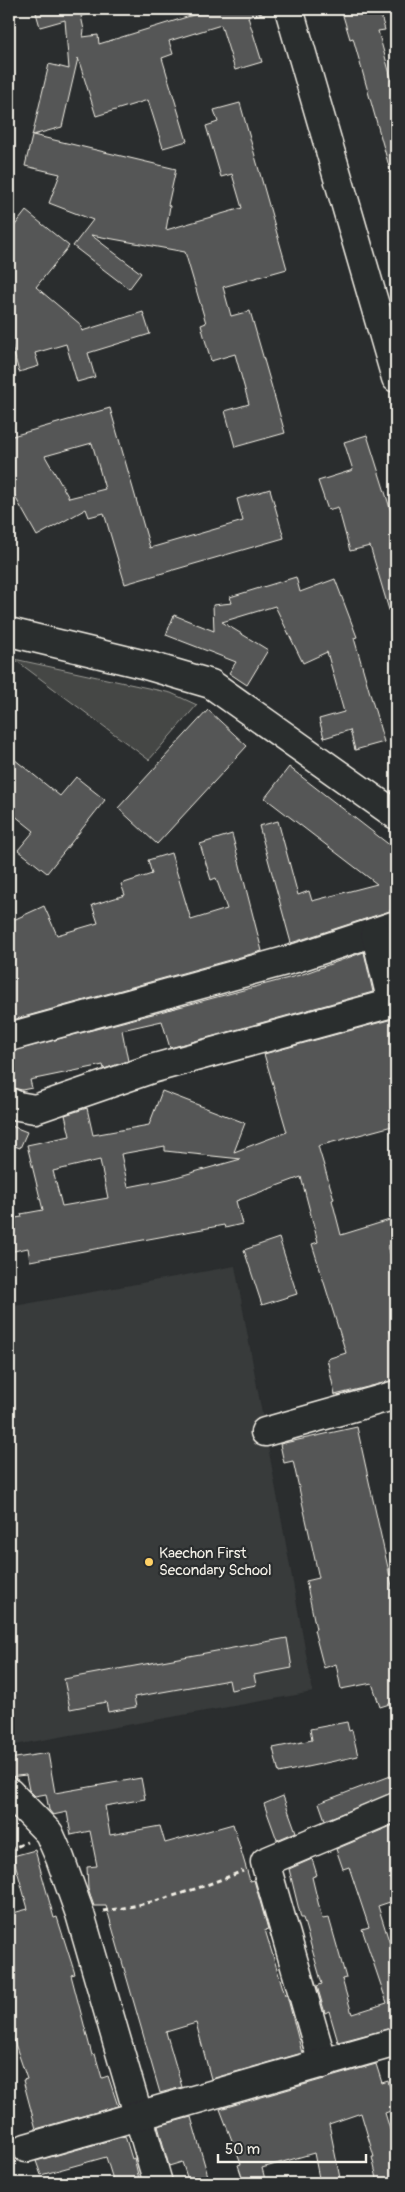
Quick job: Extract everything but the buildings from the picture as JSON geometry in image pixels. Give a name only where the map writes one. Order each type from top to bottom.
[{"type":"street","points":[[289,9],[396,378]]},
{"type":"street","points":[[9,632],[146,665],[211,684],[396,815]]},
{"type":"street","points":[[9,1037],[296,958],[386,928],[392,1003],[150,1070],[34,1109],[9,1102]]},
{"type":"street","points":[[265,1432],[396,1395]]},
{"type":"street","points":[[9,1792],[48,1832],[80,1914],[158,2183]]},
{"type":"street","points":[[323,2064],[265,1862],[396,1807]]},
{"type":"street","points":[[26,2148],[396,2042]]},
{"type":"path","points":[[80,1914],[128,1908],[166,1899],[265,1862]]},
{"type":"shaded area","points":[[14,659],[171,693],[197,705],[149,760]]},
{"type":"shaded area","name":"Kaechon First Secondary School","points":[[235,1266],[313,1692],[9,1746],[9,1307]]},
{"type":"place","name":"Kaechon First Secondary School","points":[[149,1562]]}]
